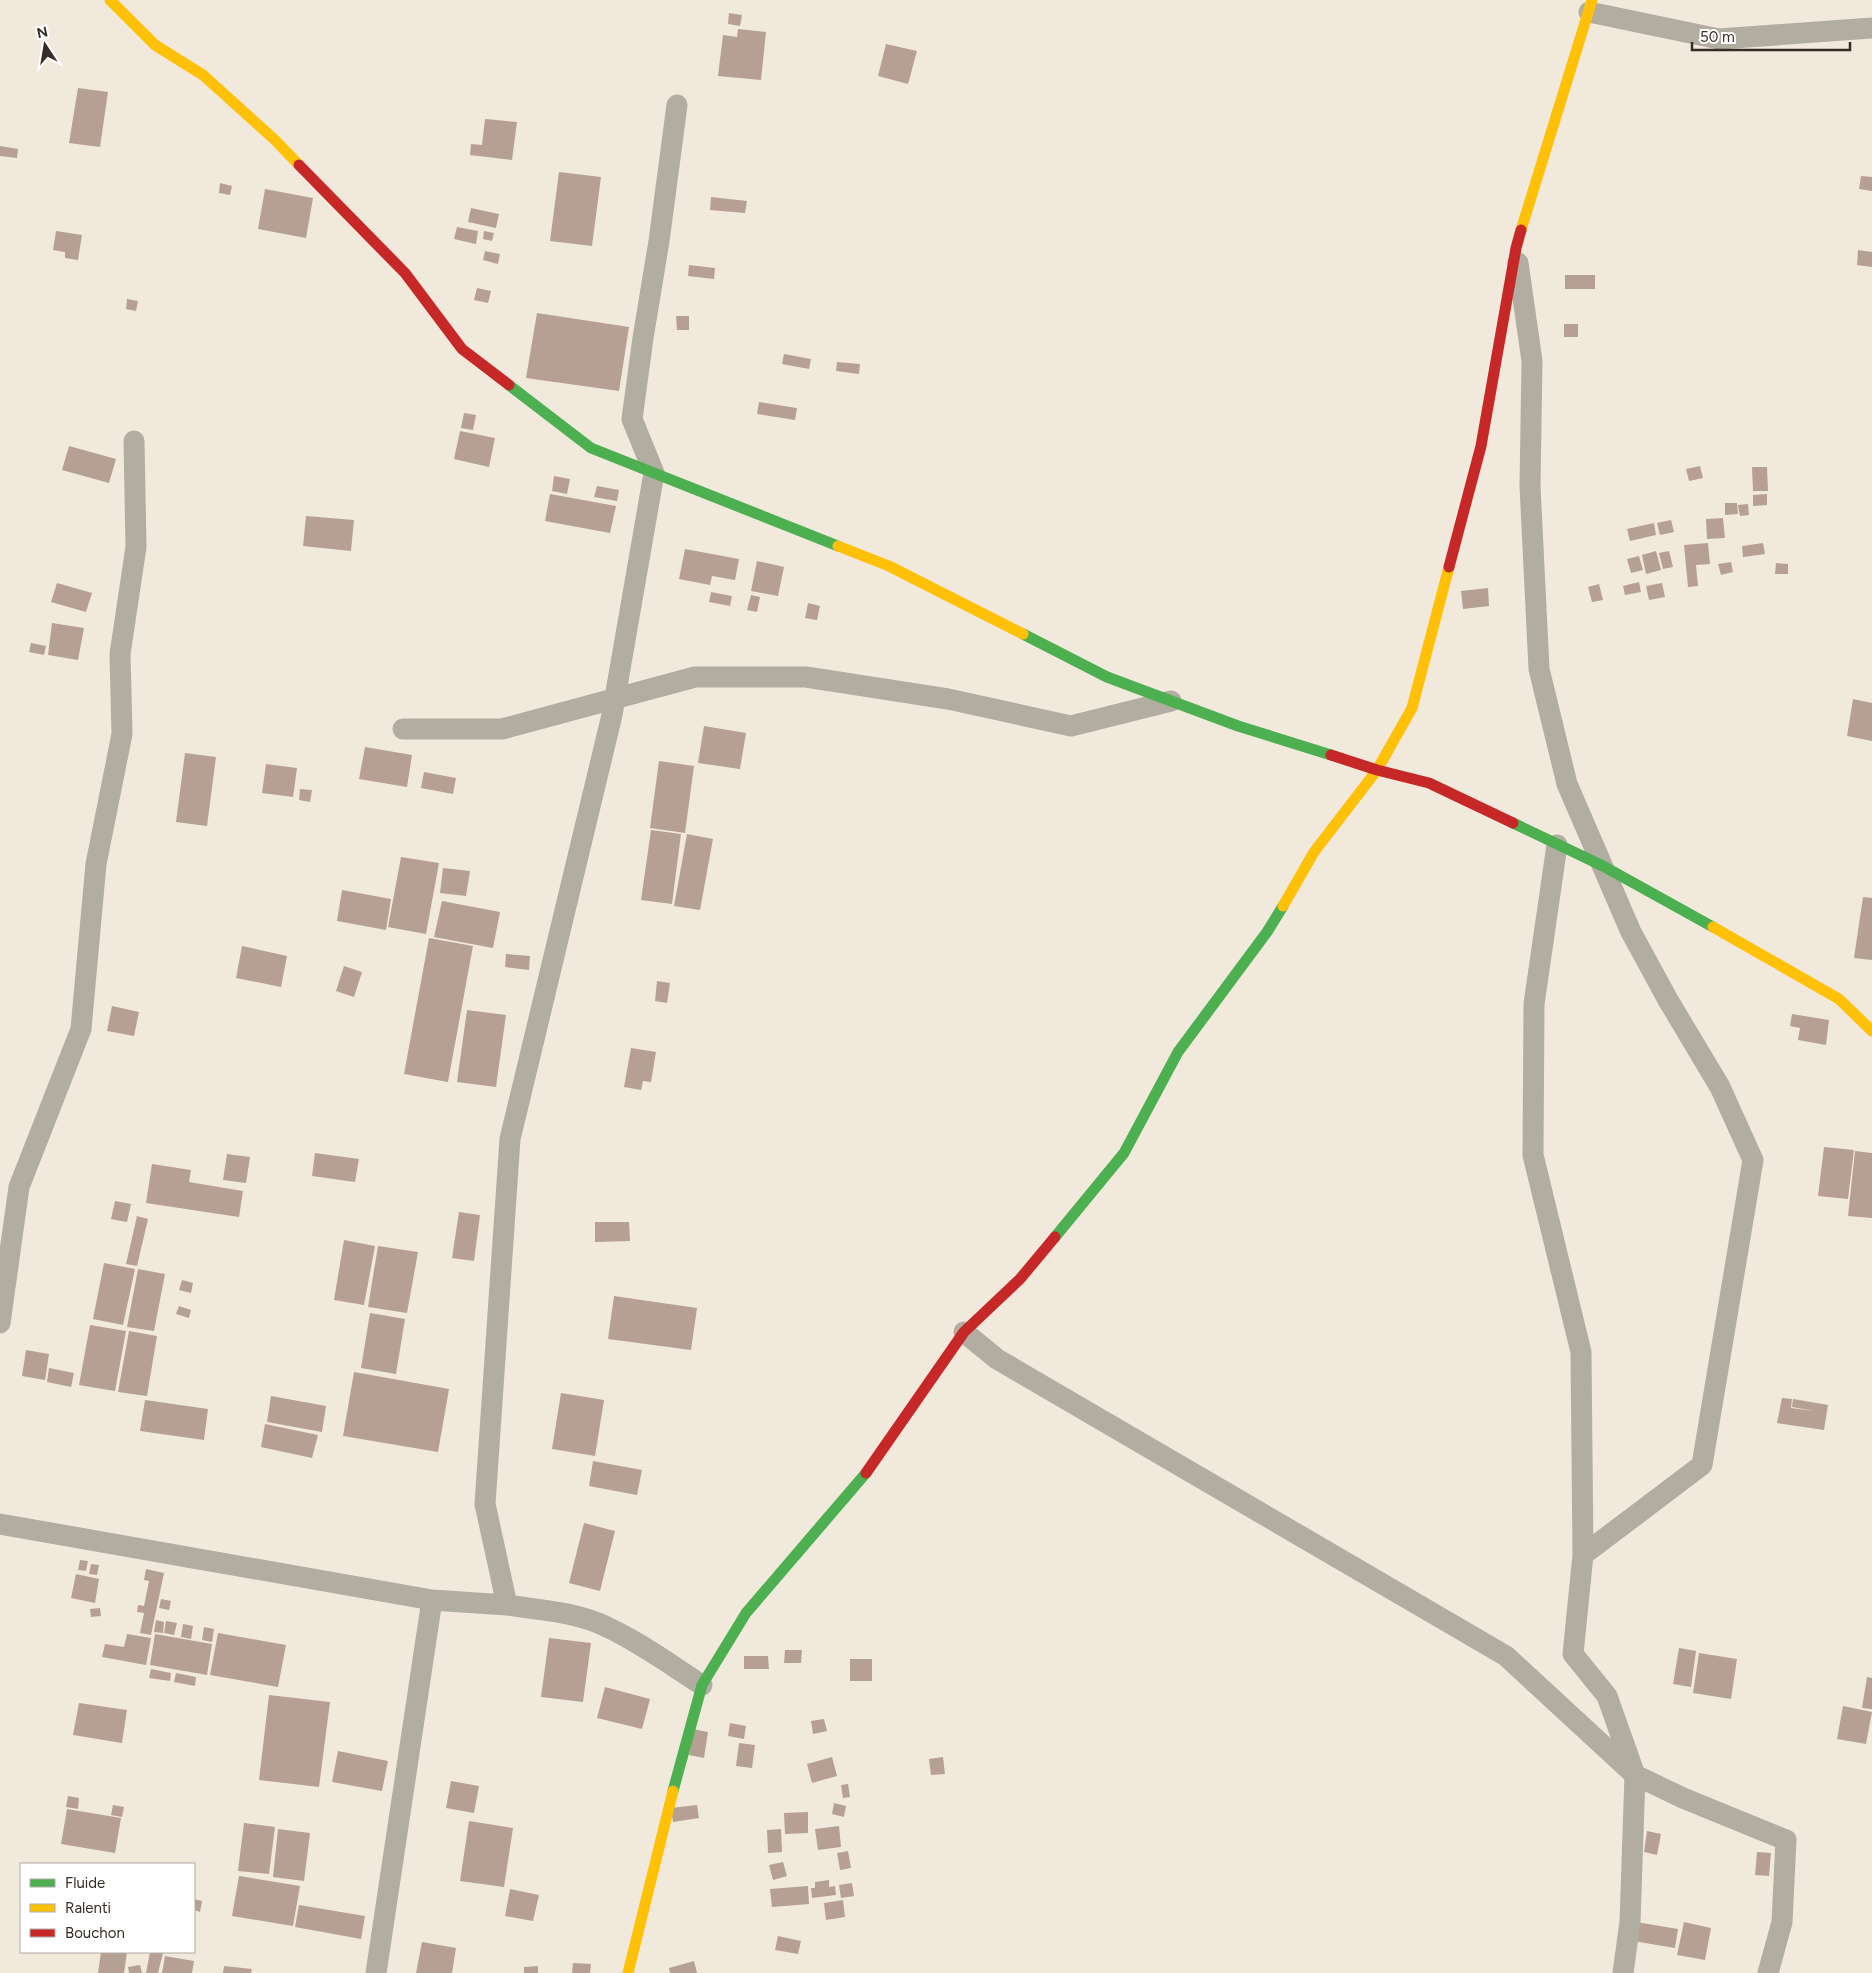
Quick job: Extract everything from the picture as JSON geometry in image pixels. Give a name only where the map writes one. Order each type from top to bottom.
[{"type":"street","points":[[110,0],[155,46],[203,75],[275,140],[405,273],[462,350],[590,448],[889,566],[1107,677],[1238,726],[1377,770],[1429,783],[1603,866],[1839,998],[1872,1031]]},
{"type":"street","points":[[628,1973],[668,1811],[702,1685],[746,1612],[868,1471],[964,1332],[1020,1279],[1124,1153],[1178,1052],[1267,932],[1314,852],[1377,770],[1412,708],[1481,446],[1516,248],[1591,6],[1719,39],[1872,28]]},
{"type":"street","points":[[507,1605],[485,1504],[510,1139],[616,699],[654,473],[632,419],[677,105]]},
{"type":"street","points":[[1516,248],[1532,361],[1530,486],[1538,669],[1567,784],[1632,932],[1668,1000],[1720,1087],[1754,1160],[1702,1465],[1583,1555]]},
{"type":"street","points":[[0,1323],[19,1187],[81,1029],[96,864],[122,734],[120,654],[136,546],[134,441]]},
{"type":"street","points":[[403,729],[502,729],[695,677],[806,677],[948,699],[1071,726],[1171,701]]},
{"type":"street","points":[[1557,845],[1534,1004],[1534,1155],[1581,1352],[1583,1555],[1573,1654],[1607,1696],[1635,1775],[1630,1922],[1623,1973]]},
{"type":"street","points":[[964,1332],[997,1359],[1506,1656],[1635,1775],[1683,1798],[1786,1840],[1782,1922],[1768,1973]]},
{"type":"street","points":[[0,1524],[432,1600],[507,1605],[570,1615],[606,1626],[644,1647],[702,1685]]},
{"type":"street","points":[[376,1973],[432,1600]]},
{"type":"building","points":[[729,13],[742,15],[740,26],[728,24]]},
{"type":"building","points":[[738,29],[766,32],[761,80],[718,76],[723,35],[737,37]]},
{"type":"building","points":[[886,44],[917,51],[908,84],[878,76]]},
{"type":"building","points":[[78,88],[108,92],[100,147],[69,143]]},
{"type":"building","points":[[485,119],[517,122],[512,160],[470,155],[471,144],[482,145]]},
{"type":"building","points":[[0,146],[18,149],[17,158],[0,156]]},
{"type":"building","points":[[559,172],[601,177],[592,246],[550,241]]},
{"type":"building","points":[[1861,176],[1872,177],[1872,191],[1859,189]]},
{"type":"building","points":[[220,183],[232,186],[230,195],[219,193]]},
{"type":"building","points":[[265,189],[313,198],[306,238],[258,229]]},
{"type":"building","points":[[711,197],[747,201],[745,213],[710,210]]},
{"type":"building","points":[[471,208],[499,214],[496,228],[468,222]]},
{"type":"building","points":[[457,227],[478,231],[476,244],[454,239]]},
{"type":"building","points":[[56,231],[82,235],[78,260],[65,258],[65,252],[53,250]]},
{"type":"building","points":[[484,231],[494,233],[492,241],[483,239]]},
{"type":"building","points":[[1858,250],[1872,252],[1872,267],[1857,265]]},
{"type":"building","points":[[485,251],[500,254],[498,264],[483,260]]},
{"type":"building","points":[[689,265],[715,268],[714,279],[688,276]]},
{"type":"building","points":[[1565,275],[1595,275],[1595,289],[1565,289]]},
{"type":"building","points":[[477,288],[491,291],[488,303],[474,300]]},
{"type":"building","points":[[127,299],[138,301],[136,311],[126,309]]},
{"type":"building","points":[[537,313],[629,327],[619,391],[526,378]]},
{"type":"building","points":[[676,316],[689,316],[689,330],[677,330]]},
{"type":"building","points":[[1564,324],[1578,324],[1578,337],[1564,337]]},
{"type":"building","points":[[784,354],[811,359],[809,369],[782,364]]},
{"type":"building","points":[[837,362],[860,364],[859,374],[836,371]]},
{"type":"building","points":[[759,402],[797,408],[795,420],[757,414]]},
{"type":"building","points":[[464,413],[476,415],[473,430],[461,428]]},
{"type":"building","points":[[460,431],[495,438],[489,467],[454,459]]},
{"type":"building","points":[[69,446],[116,459],[109,483],[62,470]]},
{"type":"building","points":[[1700,466],[1703,478],[1689,481],[1686,469]]},
{"type":"building","points":[[1752,467],[1767,467],[1768,491],[1753,491]]},
{"type":"building","points":[[554,476],[570,479],[567,494],[552,491]]},
{"type":"building","points":[[597,486],[619,490],[617,501],[594,497]]},
{"type":"building","points":[[550,494],[616,506],[610,533],[545,521]]},
{"type":"building","points":[[1767,494],[1767,505],[1753,506],[1753,495]]},
{"type":"building","points":[[1725,503],[1737,503],[1738,514],[1725,515]]},
{"type":"building","points":[[1748,504],[1749,515],[1740,516],[1738,505]]},
{"type":"building","points":[[306,516],[354,520],[351,551],[303,546]]},
{"type":"building","points":[[1723,518],[1725,538],[1707,539],[1706,519]]},
{"type":"building","points":[[1671,520],[1674,532],[1660,535],[1657,523]]},
{"type":"building","points":[[1654,523],[1656,535],[1630,541],[1627,529]]},
{"type":"building","points":[[1708,543],[1710,564],[1696,565],[1698,586],[1688,587],[1684,545]]},
{"type":"building","points":[[1763,543],[1765,554],[1743,557],[1742,546]]},
{"type":"building","points":[[685,549],[739,559],[735,580],[712,576],[710,585],[679,579]]},
{"type":"building","points":[[1656,551],[1661,570],[1646,574],[1642,555]]},
{"type":"building","points":[[1669,551],[1673,567],[1663,569],[1659,553]]},
{"type":"building","points":[[1639,556],[1643,570],[1631,573],[1627,559]]},
{"type":"building","points":[[757,561],[784,567],[778,596],[751,591]]},
{"type":"building","points":[[1731,562],[1733,572],[1721,575],[1718,564]]},
{"type":"building","points":[[1776,563],[1788,564],[1788,574],[1775,574]]},
{"type":"building","points":[[1639,582],[1641,592],[1625,595],[1623,586]]},
{"type":"building","points":[[57,583],[92,593],[86,612],[51,602]]},
{"type":"building","points":[[1662,583],[1665,597],[1649,600],[1646,586]]},
{"type":"building","points":[[1599,584],[1603,600],[1592,602],[1588,587]]},
{"type":"building","points":[[1488,588],[1489,606],[1463,609],[1461,591]]},
{"type":"building","points":[[711,592],[732,596],[730,606],[709,602]]},
{"type":"building","points":[[751,595],[760,597],[757,612],[747,610]]},
{"type":"building","points":[[808,603],[820,606],[817,620],[805,618]]},
{"type":"building","points":[[52,623],[84,628],[78,660],[48,655]]},
{"type":"building","points":[[31,643],[46,646],[44,655],[29,652]]},
{"type":"building","points":[[1853,699],[1872,703],[1872,741],[1847,736]]},
{"type":"building","points":[[704,726],[746,733],[740,769],[698,763]]},
{"type":"building","points":[[365,747],[412,755],[407,787],[359,779]]},
{"type":"building","points":[[185,753],[216,757],[207,826],[176,822]]},
{"type":"building","points":[[659,761],[694,766],[685,833],[650,828]]},
{"type":"building","points":[[266,764],[297,768],[293,797],[262,793]]},
{"type":"building","points":[[424,772],[456,778],[453,794],[421,788]]},
{"type":"building","points":[[300,789],[312,790],[310,802],[299,800]]},
{"type":"building","points":[[651,830],[681,834],[672,904],[641,900]]},
{"type":"building","points":[[687,834],[713,839],[700,910],[674,906]]},
{"type":"building","points":[[401,857],[439,863],[426,934],[388,927]]},
{"type":"building","points":[[443,868],[470,871],[466,896],[440,893]]},
{"type":"building","points":[[342,890],[391,899],[386,930],[337,921]]},
{"type":"building","points":[[1863,897],[1872,898],[1872,960],[1854,958]]},
{"type":"building","points":[[442,901],[500,912],[493,948],[434,937]]},
{"type":"building","points":[[429,938],[473,946],[448,1082],[404,1074]]},
{"type":"building","points":[[242,946],[287,956],[281,987],[236,978]]},
{"type":"building","points":[[506,954],[530,956],[529,970],[505,967]]},
{"type":"building","points":[[344,966],[362,972],[354,997],[336,991]]},
{"type":"building","points":[[657,981],[670,983],[667,1003],[655,1001]]},
{"type":"building","points":[[112,1006],[139,1012],[134,1036],[107,1031]]},
{"type":"building","points":[[467,1010],[506,1015],[496,1087],[457,1082]]},
{"type":"building","points":[[1792,1014],[1829,1020],[1826,1045],[1798,1040],[1800,1028],[1790,1026]]},
{"type":"building","points":[[631,1048],[656,1052],[651,1082],[643,1081],[641,1090],[624,1087]]},
{"type":"building","points":[[1824,1147],[1854,1150],[1848,1199],[1818,1196]]},
{"type":"building","points":[[1855,1151],[1872,1153],[1872,1218],[1848,1216]]},
{"type":"building","points":[[315,1153],[359,1159],[355,1182],[312,1176]]},
{"type":"building","points":[[227,1154],[250,1157],[246,1183],[223,1180]]},
{"type":"building","points":[[152,1164],[191,1170],[189,1182],[243,1191],[239,1217],[146,1203]]},
{"type":"building","points":[[115,1201],[131,1204],[127,1222],[111,1219]]},
{"type":"building","points":[[459,1212],[480,1215],[474,1261],[452,1258]]},
{"type":"building","points":[[137,1216],[148,1219],[137,1266],[126,1264]]},
{"type":"building","points":[[595,1222],[629,1222],[630,1241],[595,1242]]},
{"type":"building","points":[[344,1240],[375,1246],[364,1305],[334,1300]]},
{"type":"building","points":[[378,1246],[418,1252],[407,1313],[368,1307]]},
{"type":"building","points":[[104,1263],[135,1269],[123,1325],[93,1319]]},
{"type":"building","points":[[138,1269],[165,1274],[154,1331],[127,1327]]},
{"type":"building","points":[[182,1280],[193,1283],[191,1293],[179,1290]]},
{"type":"building","points":[[614,1296],[697,1308],[691,1350],[608,1339]]},
{"type":"building","points":[[179,1306],[191,1310],[189,1318],[176,1314]]},
{"type":"building","points":[[370,1313],[405,1319],[396,1374],[361,1368]]},
{"type":"building","points":[[90,1325],[126,1331],[115,1391],[79,1385]]},
{"type":"building","points":[[129,1331],[157,1336],[147,1396],[118,1392]]},
{"type":"building","points":[[26,1350],[49,1354],[45,1380],[22,1376]]},
{"type":"building","points":[[49,1368],[74,1373],[71,1387],[47,1382]]},
{"type":"building","points":[[354,1372],[449,1389],[438,1452],[343,1436]]},
{"type":"building","points":[[561,1393],[604,1400],[595,1456],[552,1449]]},
{"type":"building","points":[[271,1396],[326,1406],[322,1432],[267,1422]]},
{"type":"building","points":[[1782,1398],[1792,1399],[1791,1408],[1815,1411],[1792,1407],[1793,1399],[1828,1405],[1824,1430],[1777,1423]]},
{"type":"building","points":[[145,1400],[208,1409],[204,1440],[140,1431]]},
{"type":"building","points":[[265,1424],[318,1435],[312,1458],[261,1447]]},
{"type":"building","points":[[593,1461],[642,1470],[637,1495],[589,1486]]},
{"type":"building","points":[[584,1523],[615,1531],[600,1591],[569,1583]]},
{"type":"building","points":[[80,1560],[88,1561],[86,1571],[78,1570]]},
{"type":"building","points":[[91,1564],[99,1565],[97,1575],[89,1574]]},
{"type":"building","points":[[146,1569],[164,1573],[151,1635],[140,1633],[144,1613],[137,1612],[138,1605],[144,1606],[149,1581],[144,1580]]},
{"type":"building","points":[[76,1574],[99,1579],[95,1603],[71,1598]]},
{"type":"building","points":[[161,1599],[171,1601],[169,1610],[159,1608]]},
{"type":"building","points":[[100,1608],[101,1616],[91,1617],[90,1609]]},
{"type":"building","points":[[156,1620],[164,1622],[163,1633],[154,1632]]},
{"type":"building","points":[[166,1621],[177,1623],[174,1635],[164,1633]]},
{"type":"building","points":[[183,1624],[193,1626],[191,1639],[181,1637]]},
{"type":"building","points":[[204,1627],[214,1629],[212,1642],[202,1640]]},
{"type":"building","points":[[218,1633],[286,1645],[278,1687],[210,1675]]},
{"type":"building","points":[[127,1634],[151,1638],[146,1665],[102,1657],[105,1644],[124,1647]]},
{"type":"building","points":[[155,1634],[212,1644],[207,1675],[150,1665]]},
{"type":"building","points":[[549,1638],[591,1643],[583,1702],[541,1697]]},
{"type":"building","points":[[1679,1648],[1696,1651],[1691,1687],[1673,1684]]},
{"type":"building","points":[[785,1650],[802,1650],[801,1663],[784,1663]]},
{"type":"building","points":[[1699,1653],[1737,1659],[1731,1699],[1693,1693]]},
{"type":"building","points":[[744,1656],[768,1656],[769,1669],[744,1669]]},
{"type":"building","points":[[850,1659],[872,1659],[872,1681],[850,1681]]},
{"type":"building","points":[[151,1669],[171,1673],[170,1681],[149,1678]]},
{"type":"building","points":[[176,1673],[196,1677],[195,1686],[174,1682]]},
{"type":"building","points":[[1867,1677],[1872,1678],[1872,1709],[1862,1708]]},
{"type":"building","points":[[605,1687],[650,1699],[642,1729],[597,1718]]},
{"type":"building","points":[[269,1695],[330,1702],[319,1787],[259,1780]]},
{"type":"building","points":[[79,1703],[127,1710],[122,1743],[73,1735]]},
{"type":"building","points":[[1843,1706],[1872,1712],[1866,1744],[1837,1739]]},
{"type":"building","points":[[824,1719],[827,1731],[813,1734],[811,1721]]},
{"type":"building","points":[[730,1723],[746,1726],[744,1739],[728,1736]]},
{"type":"building","points":[[693,1729],[708,1732],[704,1758],[689,1755]]},
{"type":"building","points":[[739,1743],[755,1745],[752,1768],[736,1766]]},
{"type":"building","points":[[338,1751],[388,1761],[382,1791],[332,1782]]},
{"type":"building","points":[[832,1757],[837,1776],[812,1783],[807,1764]]},
{"type":"building","points":[[943,1757],[945,1774],[931,1775],[929,1759]]},
{"type":"building","points":[[451,1781],[479,1786],[474,1813],[446,1808]]},
{"type":"building","points":[[848,1784],[850,1797],[843,1798],[841,1785]]},
{"type":"building","points":[[68,1796],[79,1798],[78,1809],[66,1807]]},
{"type":"building","points":[[834,1803],[846,1806],[844,1817],[832,1814]]},
{"type":"building","points":[[113,1805],[124,1807],[122,1817],[111,1815]]},
{"type":"building","points":[[697,1805],[699,1818],[673,1822],[671,1808]]},
{"type":"building","points":[[67,1809],[121,1818],[115,1853],[61,1844]]},
{"type":"building","points":[[808,1812],[808,1833],[785,1834],[784,1813]]},
{"type":"building","points":[[469,1821],[513,1828],[504,1887],[460,1881]]},
{"type":"building","points":[[244,1823],[275,1827],[269,1874],[238,1871]]},
{"type":"building","points":[[839,1826],[841,1847],[818,1850],[815,1829]]},
{"type":"building","points":[[278,1829],[310,1833],[304,1881],[273,1877]]},
{"type":"building","points":[[781,1829],[782,1852],[768,1853],[767,1830]]},
{"type":"building","points":[[1647,1831],[1661,1834],[1657,1855],[1644,1852]]},
{"type":"building","points":[[848,1851],[851,1868],[840,1870],[837,1853]]},
{"type":"building","points":[[1757,1852],[1771,1853],[1769,1876],[1755,1875]]},
{"type":"building","points":[[783,1862],[787,1876],[773,1880],[769,1865]]},
{"type":"building","points":[[239,1876],[300,1886],[293,1926],[232,1916]]},
{"type":"building","points":[[829,1880],[829,1887],[835,1886],[836,1895],[812,1898],[811,1888],[815,1888],[815,1882]]},
{"type":"building","points":[[852,1883],[854,1896],[841,1898],[839,1885]]},
{"type":"building","points":[[808,1886],[809,1904],[772,1907],[770,1889]]},
{"type":"building","points":[[510,1889],[539,1895],[533,1921],[505,1916]]},
{"type":"building","points":[[195,1899],[202,1901],[200,1912],[195,1910]]},
{"type":"building","points":[[843,1900],[845,1917],[826,1920],[824,1903]]},
{"type":"building","points":[[299,1905],[365,1916],[361,1939],[295,1927]]},
{"type":"building","points":[[1636,1922],[1678,1929],[1675,1948],[1633,1941]]},
{"type":"building","points":[[1684,1922],[1711,1928],[1705,1960],[1677,1955]]},
{"type":"building","points":[[778,1936],[801,1941],[798,1954],[775,1950]]},
{"type":"building","points":[[422,1942],[456,1948],[452,1973],[416,1973]]},
{"type":"building","points":[[101,1953],[127,1953],[124,1973],[98,1973]]},
{"type":"building","points":[[150,1953],[163,1953],[158,1973],[146,1973]]},
{"type":"building","points":[[165,1956],[194,1961],[192,1973],[162,1973]]},
{"type":"building","points":[[694,1961],[697,1973],[670,1973],[669,1968]]},
{"type":"building","points":[[573,1963],[591,1964],[590,1973],[572,1973]]},
{"type":"building","points":[[140,1965],[142,1973],[129,1973],[128,1967]]},
{"type":"building","points":[[224,1966],[252,1969],[251,1973],[223,1973]]},
{"type":"building","points":[[538,1966],[538,1973],[524,1973],[524,1967]]},
{"type":"traffic: fast","points":[[509,385],[591,448],[838,546]]},
{"type":"traffic: fast","points":[[1023,634],[1107,677],[1238,726],[1331,755]]},
{"type":"traffic: fast","points":[[1513,823],[1603,866],[1713,927]]},
{"type":"traffic: fast","points":[[1055,1237],[1124,1153],[1178,1052],[1267,932],[1283,906]]},
{"type":"traffic: fast","points":[[673,1791],[702,1685],[746,1613],[866,1473]]},
{"type":"traffic: slow","points":[[110,0],[155,45],[203,75],[275,140],[299,165]]},
{"type":"traffic: slow","points":[[1521,230],[1592,0]]},
{"type":"traffic: slow","points":[[838,546],[889,566],[1023,634]]},
{"type":"traffic: slow","points":[[1283,906],[1314,852],[1377,770],[1412,708],[1449,567]]},
{"type":"traffic: slow","points":[[1713,927],[1839,999],[1872,1031]]},
{"type":"traffic: slow","points":[[628,1973],[673,1791]]},
{"type":"traffic: jam","points":[[299,165],[405,273],[462,349],[509,385]]},
{"type":"traffic: jam","points":[[1449,567],[1481,446],[1516,248],[1521,230]]},
{"type":"traffic: jam","points":[[1331,755],[1377,770],[1429,783],[1513,823]]},
{"type":"traffic: jam","points":[[866,1473],[964,1332],[1020,1279],[1055,1237]]}]
